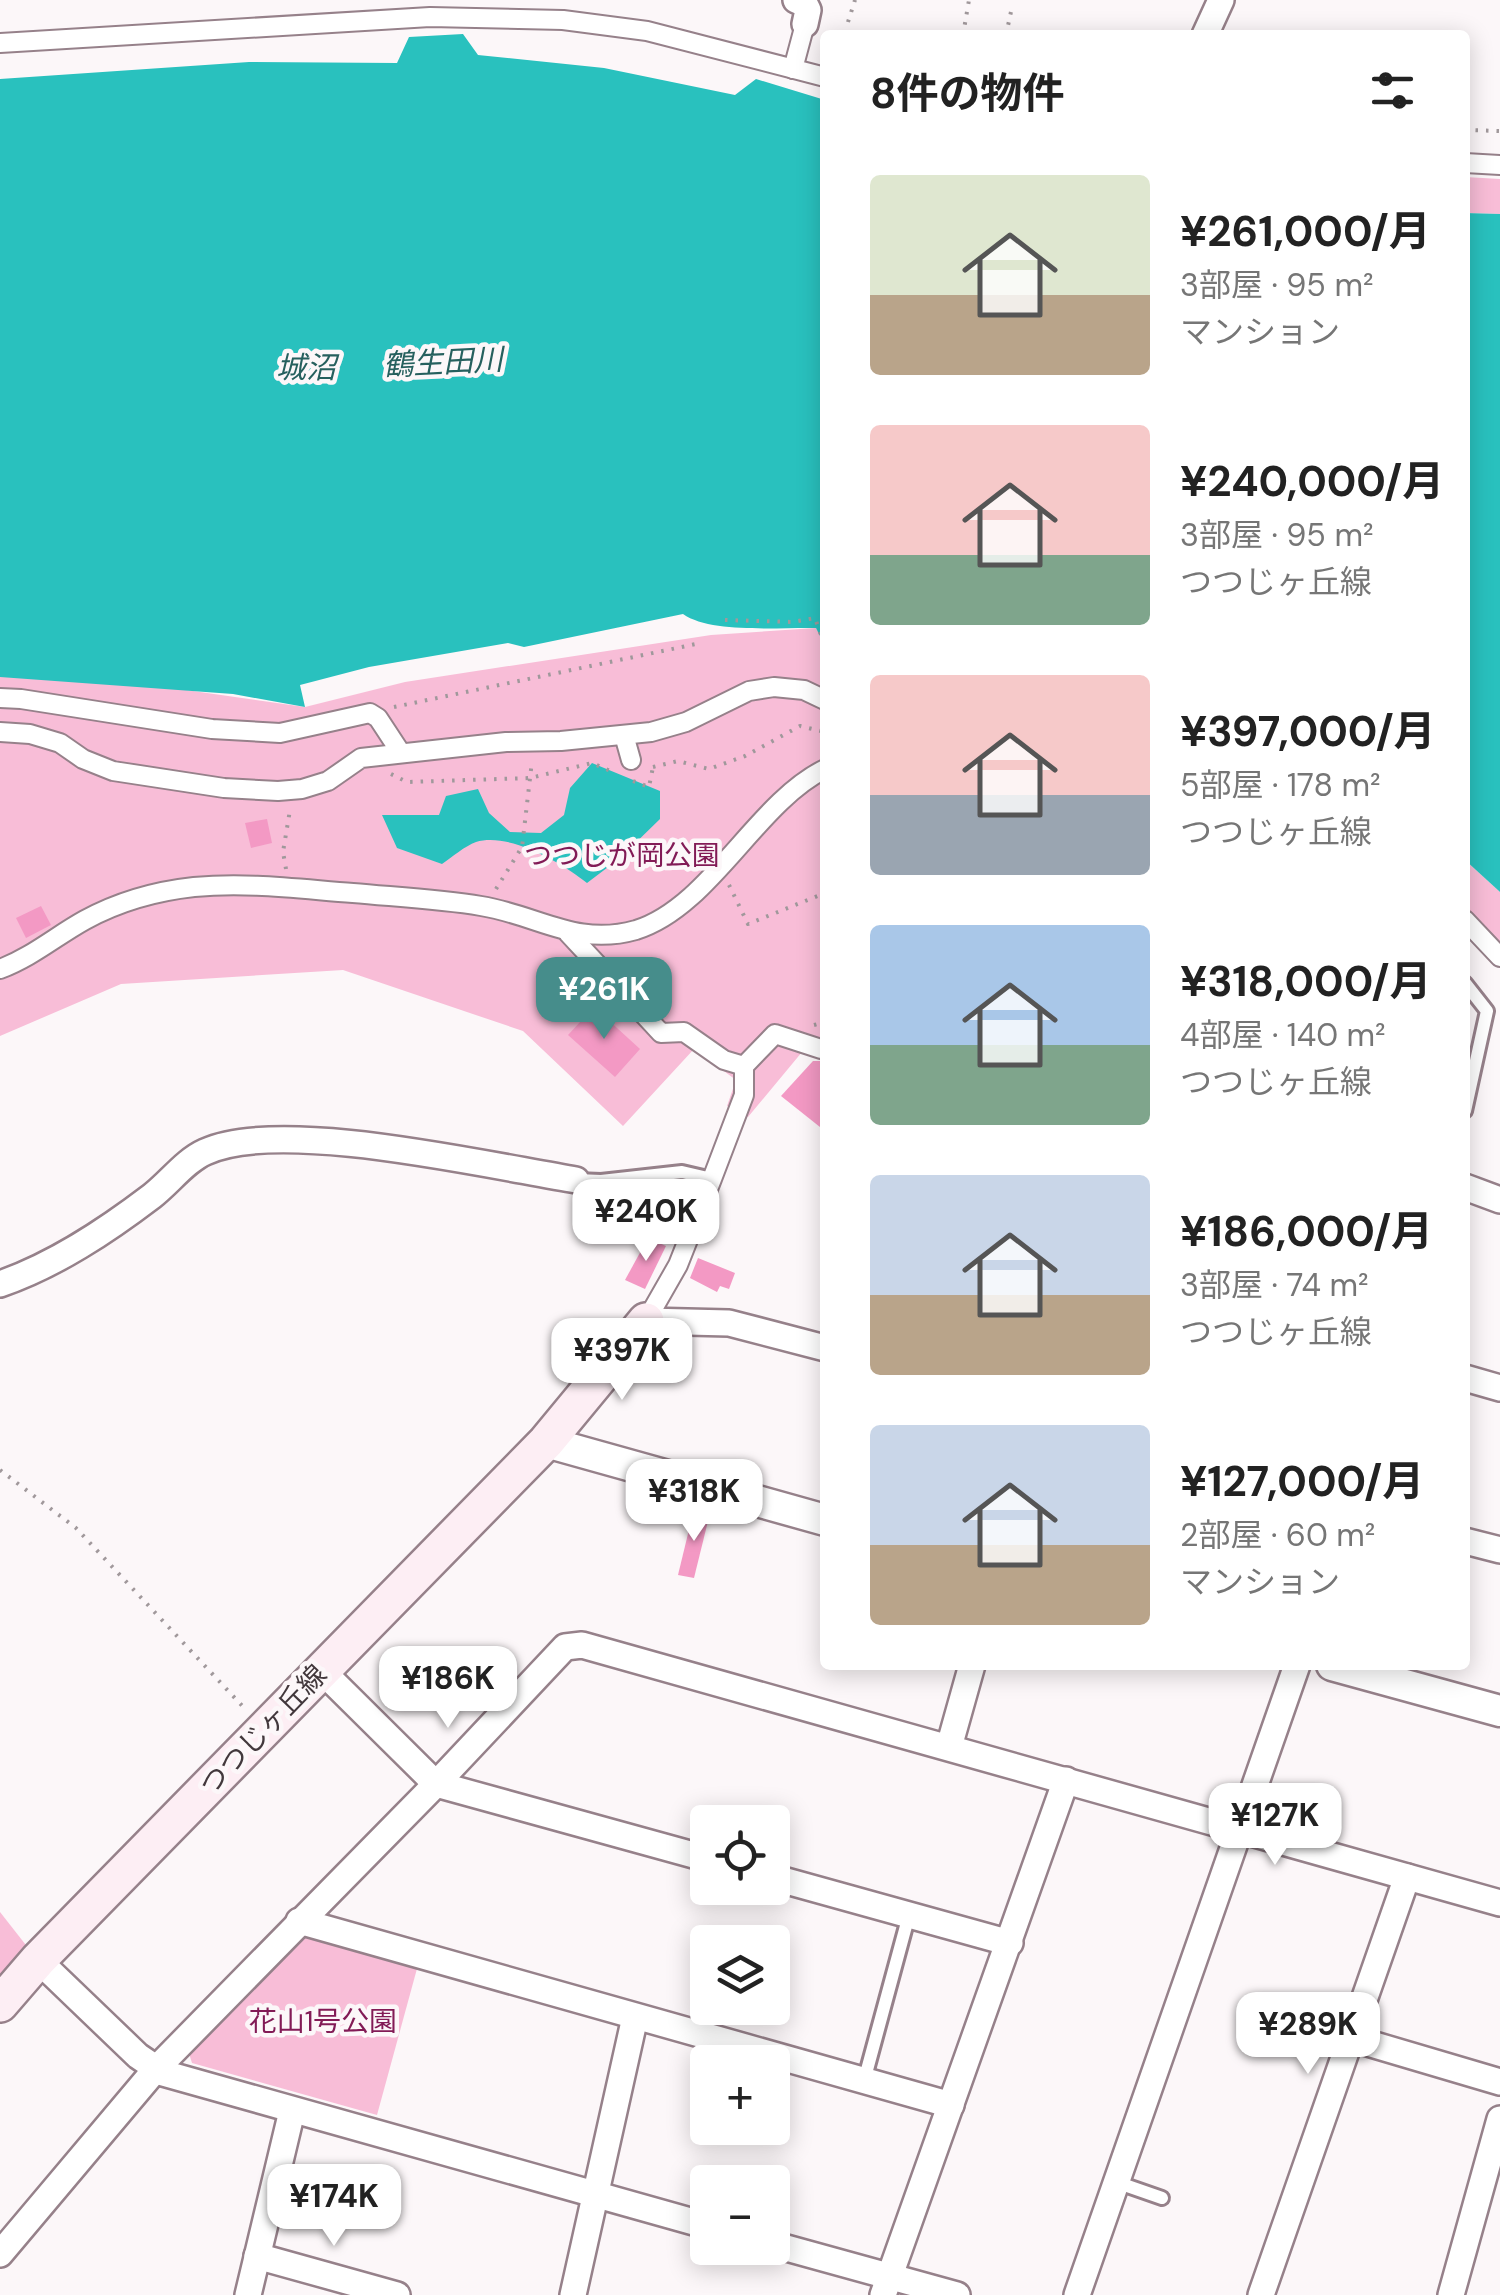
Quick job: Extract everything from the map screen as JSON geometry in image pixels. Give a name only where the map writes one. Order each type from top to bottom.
[{"type":"main road","name":"つつじヶ丘線","points":[[0,2004],[38,1960],[546,1442],[646,1321]]},
{"type":"street","points":[[1207,30],[1221,0]]},
{"type":"street","points":[[0,43],[431,8],[646,30],[820,76]]},
{"type":"street","points":[[793,70],[800,12]]},
{"type":"street","points":[[1470,163],[1500,165]]},
{"type":"street","points":[[0,732],[30,734],[60,743],[83,759],[113,771],[224,788],[293,790],[328,781],[361,758],[651,732],[686,722],[749,692],[774,687],[804,690],[820,698]]},
{"type":"street","points":[[0,698],[212,730],[306,729],[351,715],[370,714],[378,718],[402,753]]},
{"type":"street","points":[[624,734],[630,760]]},
{"type":"street","points":[[0,968],[31,956],[85,920],[124,903],[193,887],[288,886],[485,906],[568,933],[607,935],[638,929],[680,904],[798,786],[820,772]]},
{"type":"street","points":[[1470,925],[1500,957]]},
{"type":"street","points":[[568,933],[661,1034],[684,1032],[724,1060],[744,1066]]},
{"type":"street","points":[[820,1048],[776,1034],[744,1066],[744,1095],[712,1179],[678,1265],[646,1321],[729,1323],[820,1347]]},
{"type":"street","points":[[0,1284],[82,1245],[154,1195],[201,1153],[233,1141],[336,1141],[576,1180]]},
{"type":"street","points":[[1470,1189],[1500,1200]]},
{"type":"street","points":[[1470,1379],[1500,1388]]},
{"type":"street","points":[[546,1442],[820,1519]]},
{"type":"street","points":[[1470,1542],[1500,1550]]},
{"type":"street","points":[[0,2254],[155,2070],[565,1647],[582,1645],[1500,1903]]},
{"type":"street","points":[[321,1670],[436,1784],[690,1854]]},
{"type":"street","points":[[949,1747],[971,1670]]},
{"type":"street","points":[[1076,2295],[1295,1670]]},
{"type":"street","points":[[1350,1670],[1500,1711]]},
{"type":"street","points":[[887,2285],[1066,1780]]},
{"type":"street","points":[[1261,2295],[1407,1877]]},
{"type":"street","points":[[790,1882],[1010,1943]]},
{"type":"street","points":[[299,1921],[951,2105]]},
{"type":"street","points":[[38,1960],[155,2070],[690,2221]]},
{"type":"street","points":[[573,2295],[636,2017]]},
{"type":"street","points":[[1351,2038],[1500,2082]]},
{"type":"street","points":[[248,2295],[292,2111]]},
{"type":"street","points":[[1451,2295],[1500,2120]]},
{"type":"street","points":[[790,2250],[887,2285],[957,2295]]},
{"type":"street","points":[[257,2256],[397,2295]]},
{"type":"lane","points":[[1470,989],[1487,1011],[1470,1088]]},
{"type":"lane","points":[[576,1180],[682,1172],[712,1179]]},
{"type":"lane","points":[[864,2081],[909,1915]]},
{"type":"lane","points":[[1116,2182],[1162,2198]]},
{"type":"path","points":[[848,22],[854,0]]},
{"type":"path","points":[[964,30],[969,0]]},
{"type":"path","points":[[1007,30],[1012,7]]},
{"type":"path","points":[[1470,130],[1500,131]]},
{"type":"path","points":[[726,620],[792,622],[815,618],[820,632]]},
{"type":"path","points":[[378,718],[390,708],[696,644]]},
{"type":"path","points":[[361,758],[407,782],[530,778],[592,762],[616,773],[623,761],[640,759],[653,767],[678,760],[709,769],[745,756],[800,726],[820,731]]},
{"type":"path","points":[[485,906],[522,847],[534,742]]},
{"type":"path","points":[[632,780],[649,787],[653,767]]},
{"type":"path","points":[[288,886],[284,852],[293,790]]},
{"type":"path","points":[[725,860],[731,894],[748,924],[820,896]]},
{"type":"path","points":[[0,1470],[76,1528],[264,1729]]},
{"type":"green space","points":[[1470,177],[1500,179],[1500,214],[1470,213]]},
{"type":"green space","name":"つつじが岡公園","points":[[816,628],[820,634],[820,1047],[807,1046],[748,1117],[727,1106],[736,1080],[694,1049],[623,1126],[523,1031],[343,970],[121,984],[0,1036],[0,677],[39,669],[305,707],[405,682],[711,635]]},
{"type":"green space","points":[[1470,865],[1500,892],[1500,944],[1470,911]]},
{"type":"green space","points":[[0,1912],[29,1949],[0,1979]]},
{"type":"green space","name":"花山1号公園","points":[[308,1935],[418,1965],[377,2115],[192,2063],[188,2050],[297,1938]]},
{"type":"water","name":"城沼","points":[[463,34],[478,55],[604,68],[735,95],[756,79],[820,98],[820,636],[816,628],[728,627],[683,614],[524,647],[508,643],[369,667],[300,685],[305,707],[233,694],[0,677],[0,79],[249,62],[397,63],[409,37]]},
{"type":"water","points":[[1470,213],[1500,214],[1500,892],[1470,865]]},
{"type":"water","points":[[592,763],[660,791],[660,819],[587,883],[550,859],[504,841],[476,842],[442,864],[397,848],[382,815],[439,815],[446,796],[478,789],[489,813],[510,832],[541,833],[564,815],[570,788]]},
{"type":"building","points":[[267,819],[272,843],[251,848],[245,823]]},
{"type":"building","points":[[41,906],[51,925],[26,938],[16,918]]},
{"type":"building","points":[[594,1007],[640,1049],[615,1077],[568,1035]]},
{"type":"building","points":[[813,1061],[820,1061],[820,1127],[781,1096]]},
{"type":"building","points":[[648,1238],[666,1246],[645,1289],[625,1280]]},
{"type":"building","points":[[698,1258],[735,1273],[729,1289],[720,1286],[717,1292],[690,1278]]},
{"type":"building","points":[[694,1509],[710,1513],[694,1578],[678,1575]]},
{"type":"water label","name":"鶴生田川","points":[[443,362]]}]
